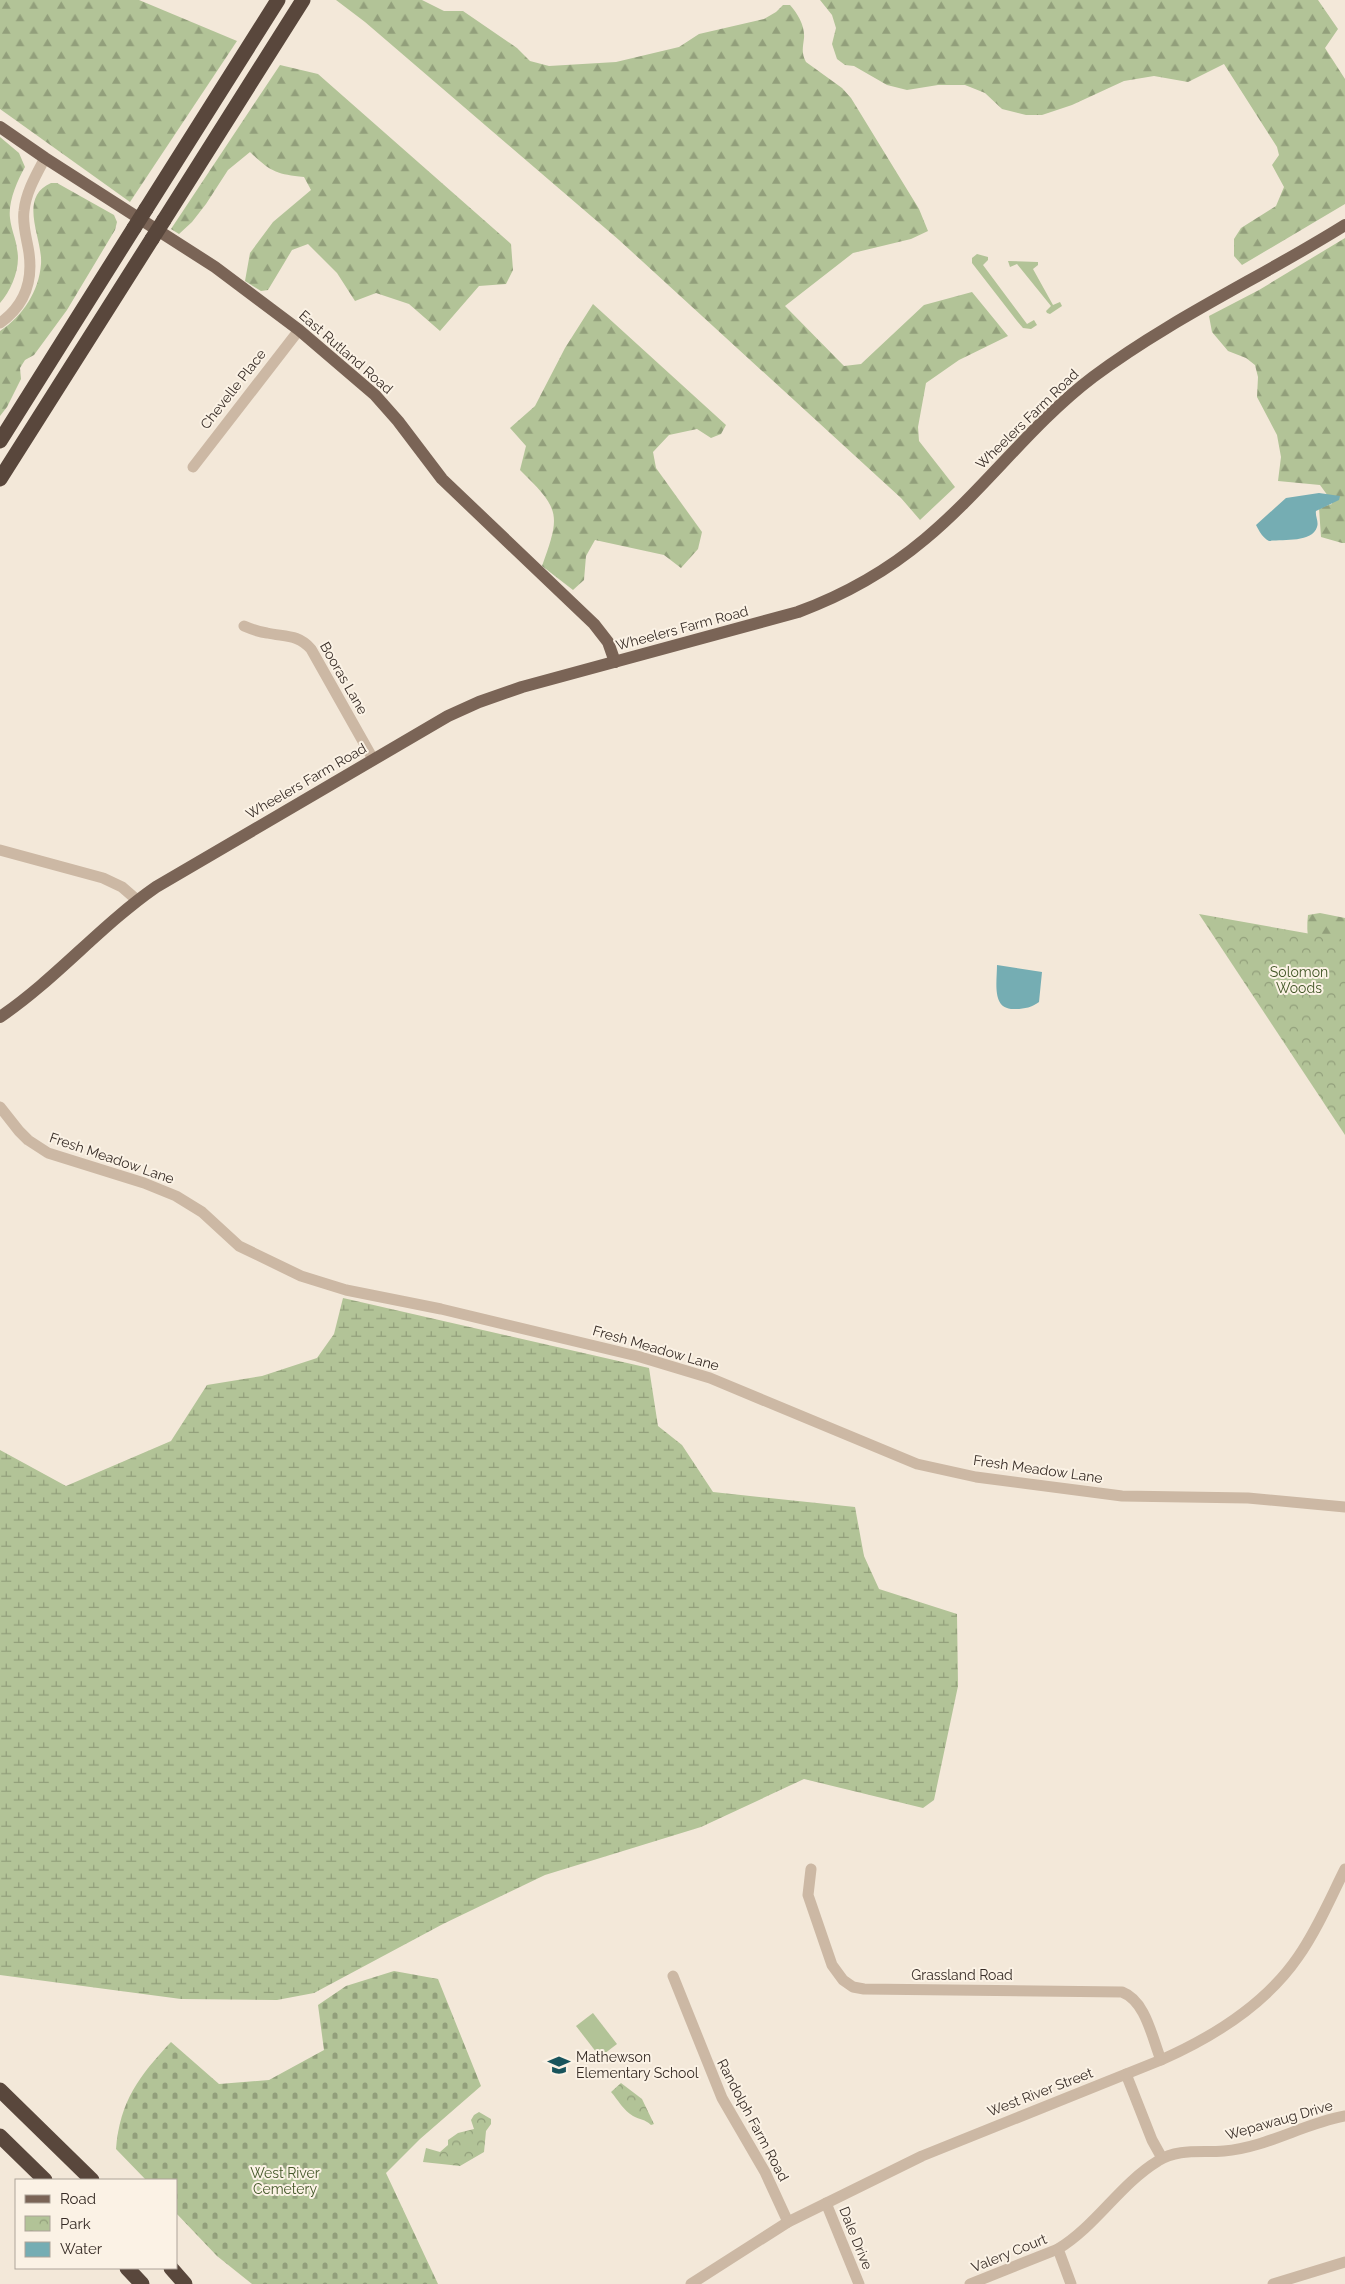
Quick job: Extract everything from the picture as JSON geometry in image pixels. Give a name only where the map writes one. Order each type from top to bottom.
[{"type":"highway","points":[[0,441],[278,0]]},
{"type":"highway","points":[[0,479],[303,0]]},
{"type":"highway","points":[[0,2090],[91,2179]]},
{"type":"highway","points":[[0,2136],[44,2179]]},
{"type":"highway","points":[[128,2269],[142,2284]]},
{"type":"highway","points":[[172,2269],[185,2284]]},
{"type":"main road","name":"East Rutland Road","points":[[0,127],[45,158],[174,238],[248,290],[375,395],[398,421],[442,479],[583,612],[608,642],[615,662]]},
{"type":"main road","name":"Wheelers Farm Road","points":[[0,1017],[34,991],[137,900],[188,866],[448,716],[479,702],[522,687],[790,614],[837,596],[868,579],[905,555],[932,533],[1048,416],[1093,377],[1171,325],[1309,248],[1345,225]]},
{"type":"street","points":[[0,323],[18,306],[25,295],[29,282],[29,254],[24,213],[30,188],[45,158]]},
{"type":"street","name":"Chevelle Place","points":[[193,467],[298,330]]},
{"type":"street","name":"Booras Lane","points":[[244,626],[268,634],[292,635],[305,642],[311,649],[373,759]]},
{"type":"street","points":[[0,850],[103,878],[122,887],[137,900]]},
{"type":"street","name":"Fresh Meadow Lane","points":[[0,1107],[28,1140],[48,1153],[176,1196],[202,1212],[239,1246],[301,1276],[330,1286],[441,1309],[637,1356],[675,1367],[724,1384],[917,1464],[976,1476],[1122,1496],[1242,1498],[1345,1507]]},
{"type":"street","name":"Grassland Road","points":[[811,1869],[808,1895],[832,1965],[847,1984],[864,1989],[1122,1992],[1130,1996],[1141,2008],[1161,2060]]},
{"type":"street","name":"West River Street","points":[[698,2282],[788,2222],[826,2203],[958,2141],[1197,2044],[1238,2017],[1284,1976],[1311,1936],[1345,1869]]},
{"type":"street","name":"Randolph Farm Road","points":[[672,1976],[722,2098],[765,2172],[788,2222]]},
{"type":"street","points":[[1126,2074],[1152,2140],[1162,2158]]},
{"type":"street","name":"Wepawaug Drive","points":[[1058,2249],[1076,2238],[1138,2176],[1162,2158],[1182,2152],[1234,2150],[1345,2116]]},
{"type":"street","name":"Dale Drive","points":[[826,2203],[859,2284]]},
{"type":"street","points":[[1058,2249],[1070,2284]]},
{"type":"street","name":"Valery Court","points":[[970,2284],[1058,2249]]},
{"type":"street","points":[[1273,2284],[1345,2262]]},
{"type":"green space","points":[[0,0],[139,0],[237,41],[130,202],[0,109]]},
{"type":"green space","points":[[336,0],[422,0],[444,11],[463,11],[517,48],[530,61],[549,66],[616,62],[679,47],[699,34],[764,19],[783,5],[790,5],[802,25],[804,59],[842,88],[851,98],[919,209],[928,231],[911,239],[853,253],[785,306],[844,366],[861,364],[924,305],[972,292],[1008,336],[959,360],[926,383],[918,427],[919,441],[955,487],[920,520],[901,498],[619,240],[365,22]]},
{"type":"green space","points":[[820,0],[1318,0],[1338,29],[1325,48],[1345,79],[1345,204],[1242,265],[1234,256],[1234,239],[1241,228],[1276,206],[1284,187],[1272,165],[1279,155],[1277,147],[1224,64],[1188,82],[1154,76],[1124,81],[1072,105],[1042,115],[1026,115],[1002,109],[985,93],[965,85],[938,85],[907,90],[887,85],[854,66],[845,65],[837,59],[832,44],[836,28],[832,15]]},
{"type":"green space","points":[[280,65],[318,74],[511,244],[513,270],[506,284],[479,286],[440,331],[409,304],[376,293],[355,301],[337,273],[308,244],[292,250],[268,290],[261,291],[245,281],[250,253],[273,222],[311,190],[304,177],[274,171],[250,152],[228,170],[192,222],[179,234],[171,229]]},
{"type":"green space","points":[[0,137],[19,153],[25,167],[10,205],[11,222],[18,256],[17,270],[12,285],[0,303]]},
{"type":"green space","points":[[51,183],[57,183],[114,215],[117,222],[115,230],[67,310],[34,355],[25,360],[20,368],[21,379],[7,407],[0,416],[0,331],[23,310],[37,284],[40,274],[41,254],[33,208],[35,198],[41,190]]},
{"type":"green space","points":[[1345,238],[1345,543],[1342,543],[1321,537],[1319,508],[1332,504],[1332,495],[1328,496],[1320,485],[1278,481],[1281,457],[1277,435],[1257,397],[1258,377],[1255,365],[1246,358],[1228,351],[1212,332],[1209,316],[1259,290]]},
{"type":"green space","points":[[977,254],[988,257],[988,260],[983,265],[1027,324],[1034,320],[1037,325],[1031,329],[1023,328],[1017,321],[972,263],[972,258]]},
{"type":"green space","points":[[1008,261],[1038,262],[1038,265],[1033,269],[1053,305],[1060,302],[1062,306],[1050,314],[1047,313],[1046,311],[1051,306],[1017,264],[1010,267]]},
{"type":"green space","points":[[593,304],[726,425],[721,434],[711,438],[697,429],[669,435],[653,452],[656,468],[702,532],[698,549],[681,568],[664,555],[595,540],[586,556],[584,580],[573,590],[542,566],[552,535],[553,513],[550,504],[543,494],[520,470],[526,446],[510,428],[535,406],[565,348]]},
{"type":"green space","points":[[1320,913],[1345,918],[1345,1007],[1323,975],[1312,953],[1309,942],[1307,929],[1308,915]]},
{"type":"green space","name":"Solomon Woods","points":[[1199,914],[1345,940],[1345,1135]]},
{"type":"green space","points":[[343,1298],[649,1368],[658,1426],[682,1445],[713,1492],[855,1507],[864,1556],[879,1589],[957,1614],[958,1686],[934,1800],[923,1808],[804,1779],[701,1827],[545,1875],[443,1924],[314,1993],[277,2000],[181,1999],[0,1975],[0,1450],[66,1486],[171,1441],[207,1385],[262,1376],[317,1358],[334,1334]]},
{"type":"green space","name":"West River Cemetery","points":[[394,1971],[438,1979],[481,2086],[420,2139],[386,2173],[438,2284],[252,2284],[217,2256],[178,2215],[178,2179],[145,2179],[116,2149],[122,2117],[133,2090],[149,2066],[171,2042],[219,2084],[269,2080],[324,2050],[318,2005],[346,1986]]},
{"type":"green space","points":[[593,2013],[617,2044],[600,2057],[576,2026]]},
{"type":"green space","points":[[621,2083],[642,2099],[654,2124],[651,2125],[633,2116],[621,2105],[611,2092]]},
{"type":"green space","points":[[479,2112],[491,2119],[491,2124],[486,2131],[484,2152],[460,2166],[423,2162],[426,2148],[440,2152],[448,2145],[448,2140],[458,2133],[474,2129],[471,2120]]},
{"type":"water","points":[[1319,493],[1340,496],[1339,500],[1316,511],[1317,527],[1309,536],[1269,541],[1260,532],[1256,525],[1286,498]]},
{"type":"water","points":[[997,965],[1042,972],[1039,1002],[1022,1009],[1002,1006],[996,987]]},
{"type":"place","name":"Mathewson Elementary School","points":[[559,2065]]}]
